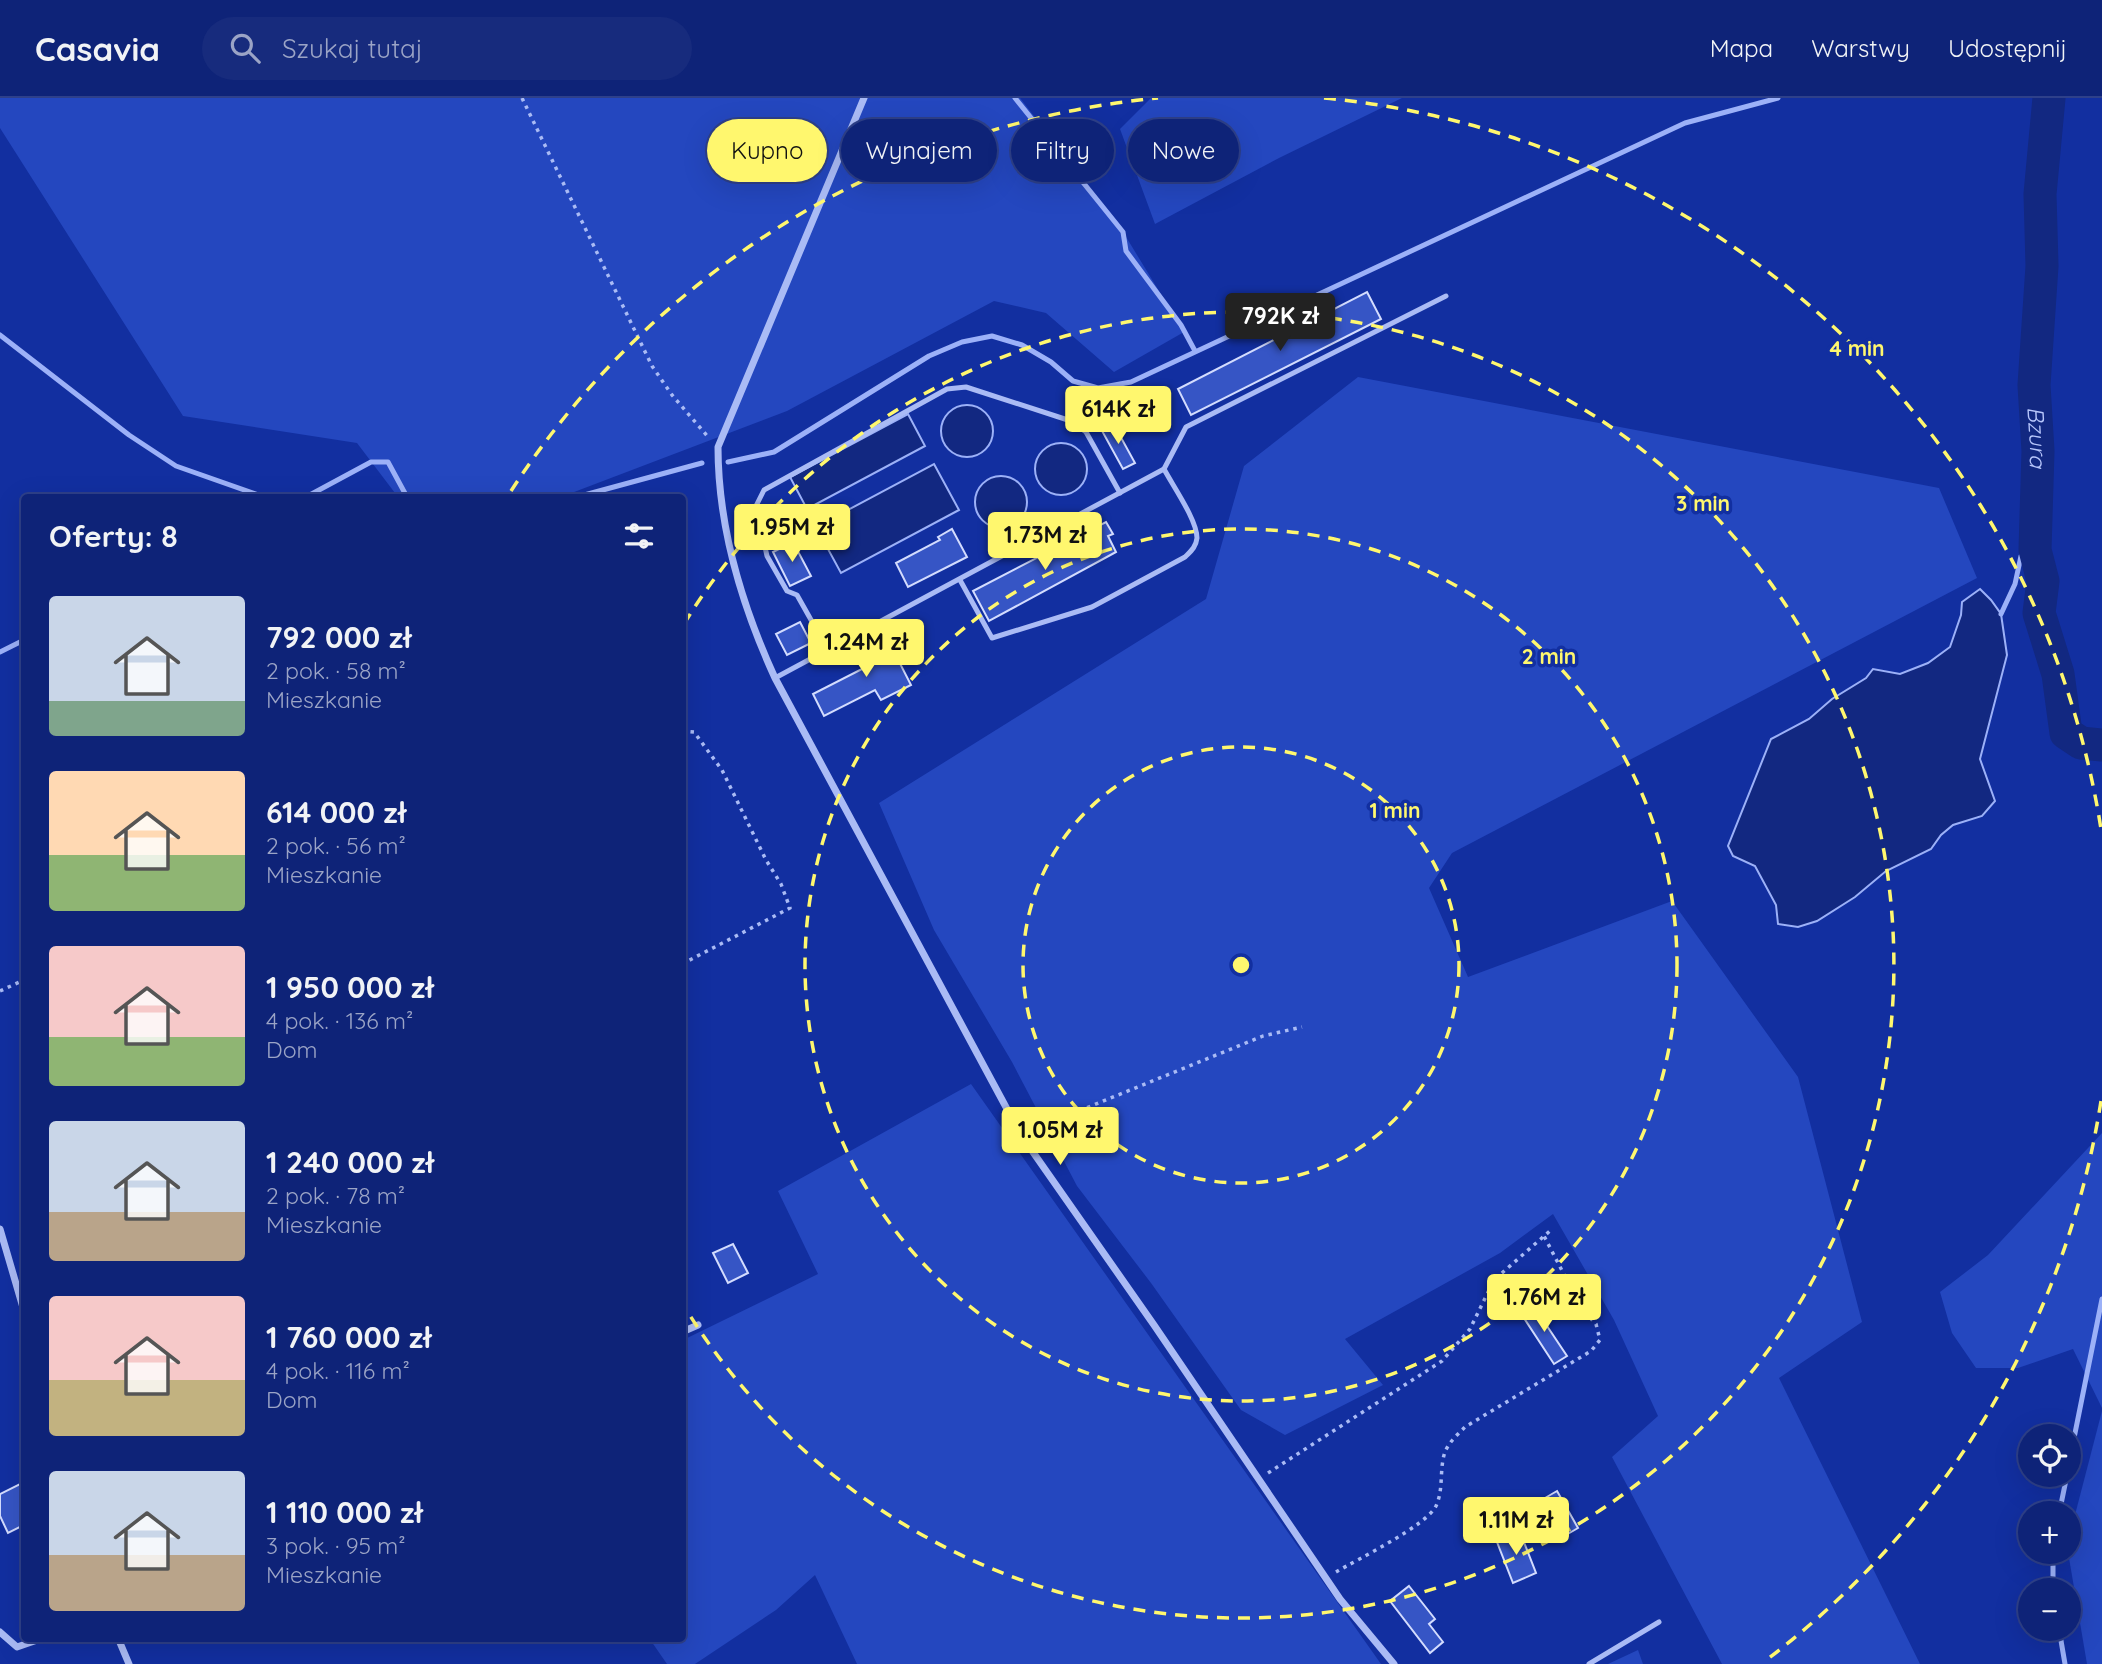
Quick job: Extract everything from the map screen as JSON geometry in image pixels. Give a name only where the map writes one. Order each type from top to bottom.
[{"type":"street","points":[[864,98],[718,447],[719,499],[731,554],[761,648],[1020,1135],[1154,1325],[1325,1578],[1394,1664]]},
{"type":"street","points":[[0,1229],[21,1301]]},
{"type":"street","points":[[686,1330],[698,1325]]},
{"type":"street","points":[[0,1632],[17,1647],[31,1642]]},
{"type":"street","points":[[120,1642],[129,1664]]},
{"type":"lane","points":[[775,678],[1164,469],[1186,427],[1446,296]]},
{"type":"lane","points":[[828,650],[797,595],[787,591],[768,555],[756,506],[764,490],[947,389],[966,387],[1071,421],[1086,432],[1120,494]]},
{"type":"lane","points":[[960,580],[992,638],[1092,607],[1185,557],[1194,549],[1197,539],[1195,528],[1164,469]]},
{"type":"lane","points":[[1589,1664],[1659,1622]]},
{"type":"path","points":[[522,98],[652,366],[672,395],[718,447]]},
{"type":"path","points":[[686,731],[694,732],[722,770],[766,860],[781,884],[790,908],[686,962]]},
{"type":"path","points":[[0,991],[21,981]]},
{"type":"path","points":[[1020,1135],[1263,1036],[1302,1027]]},
{"type":"path","points":[[1257,1479],[1443,1361],[1470,1329],[1494,1280],[1551,1230]]},
{"type":"path","points":[[1325,1578],[1418,1524],[1434,1509],[1440,1495],[1445,1454],[1453,1439],[1465,1427],[1591,1351],[1600,1340],[1596,1324],[1578,1303],[1544,1236]]},
{"type":"shaded area","points":[[0,98],[1020,98],[1036,119],[1011,119],[1011,182],[1085,182],[1120,227],[1184,332],[1114,372],[1046,313],[994,301],[787,411],[569,494],[396,494],[357,443],[183,416],[0,128]]},
{"type":"shaded area","points":[[1151,98],[1402,98],[1239,179],[1239,119],[1130,119]]},
{"type":"shaded area","points":[[1128,121],[1128,151],[1120,129]]},
{"type":"shaded area","points":[[1140,182],[1234,182],[1155,224]]},
{"type":"shaded area","points":[[1358,377],[1939,488],[1977,578],[1452,853],[1429,888],[1468,977],[1672,901],[1798,1077],[1862,1322],[1779,1378],[1920,1664],[1722,1664],[1612,1457],[1658,1416],[1614,1320],[1553,1214],[1500,1253],[1345,1339],[1383,1385],[1285,1435],[1241,1410],[1151,1283],[1077,1186],[1012,1062],[934,930],[879,803],[1206,599],[1244,466]]},
{"type":"shaded area","points":[[967,405],[977,407],[985,413],[991,421],[991,441],[985,449],[977,455],[967,457],[957,455],[949,449],[943,441],[941,431],[943,421],[949,413],[957,407]]},
{"type":"shaded area","points":[[908,414],[925,446],[807,509],[790,477]]},
{"type":"shaded area","points":[[1061,443],[1071,445],[1079,451],[1085,459],[1085,479],[1079,487],[1071,493],[1061,495],[1051,493],[1043,487],[1037,479],[1035,469],[1037,459],[1043,451],[1051,445]]},
{"type":"shaded area","points":[[934,464],[959,510],[841,573],[816,527]]},
{"type":"shaded area","points":[[1001,476],[1011,478],[1019,484],[1025,492],[1025,512],[1019,520],[1011,526],[1001,528],[991,526],[983,520],[977,512],[975,502],[977,492],[983,484],[991,478]]},
{"type":"shaded area","points":[[1980,589],[2001,614],[2007,655],[1980,759],[1995,801],[1982,816],[1953,825],[1931,849],[1886,871],[1855,897],[1817,921],[1798,927],[1778,924],[1776,905],[1755,866],[1733,856],[1728,846],[1771,739],[1809,719],[1832,699],[1866,678],[1873,669],[1900,674],[1928,663],[1950,647],[1961,615],[1962,602]]},
{"type":"shaded area","points":[[971,1084],[1381,1664],[857,1664],[815,1575],[776,1610],[695,1664],[667,1664],[652,1642],[686,1642],[686,1339],[818,1274],[778,1191]]},
{"type":"shaded area","points":[[2102,1133],[2102,1408],[2073,1349],[2018,1368],[1976,1368],[1952,1333],[1940,1292],[1988,1255]]},
{"type":"shaded area","points":[[2102,1411],[2102,1664],[2087,1664],[2081,1629],[2081,1578],[2072,1578],[2070,1564],[2081,1564],[2081,1501],[2079,1501]]},
{"type":"shaded area","points":[[1638,1650],[1643,1664],[1608,1664]]},
{"type":"building","points":[[1367,292],[1381,319],[1191,415],[1178,389]]},
{"type":"building","points":[[1113,423],[1135,463],[1123,469],[1101,429]]},
{"type":"building","points":[[1106,522],[1113,534],[1108,536],[1116,552],[989,621],[973,591]]},
{"type":"building","points":[[952,529],[967,557],[908,587],[896,563],[940,540],[938,537]]},
{"type":"building","points":[[793,542],[811,576],[790,586],[773,552]]},
{"type":"building","points":[[800,622],[811,643],[787,655],[776,634]]},
{"type":"building","points":[[887,638],[911,685],[881,700],[875,690],[824,716],[813,694],[864,668],[857,654]]},
{"type":"building","points":[[733,1244],[748,1273],[728,1283],[713,1253]]},
{"type":"building","points":[[1533,1305],[1567,1356],[1554,1364],[1520,1312]]},
{"type":"building","points":[[21,1484],[21,1526],[8,1533],[0,1516],[0,1494]]},
{"type":"building","points":[[1557,1491],[1578,1528],[1566,1535],[1545,1498]]},
{"type":"building","points":[[1520,1532],[1536,1573],[1513,1583],[1497,1542]]},
{"type":"building","points":[[1409,1586],[1435,1619],[1429,1624],[1443,1642],[1430,1653],[1390,1601]]},
{"type":"waterway","points":[[1015,98],[1123,232],[1126,251],[1181,325],[1195,351]]},
{"type":"waterway","points":[[728,462],[774,452],[929,356],[962,342],[992,336],[1022,345],[1051,362],[1073,381],[1098,388],[1131,382],[1685,123],[1778,98]]},
{"type":"waterway","name":"Bzura","points":[[2049,98],[2040,194],[2042,266],[2034,385],[2038,451],[2035,550],[2043,581],[2039,613],[2058,674],[2066,733],[2081,743],[2102,745]]},
{"type":"waterway","points":[[0,335],[129,435],[176,466],[255,494]]},
{"type":"waterway","points":[[312,494],[371,462],[388,462],[405,494]]},
{"type":"waterway","points":[[588,494],[702,463]]},
{"type":"waterway","points":[[2001,614],[2015,584],[2021,556],[2035,550]]},
{"type":"waterway","points":[[0,652],[21,642]]},
{"type":"waterway","points":[[2077,1424],[2102,1299]]},
{"type":"waterway","points":[[2062,1501],[2065,1487]]},
{"type":"waterway","points":[[2053,1564],[2053,1578]]},
{"type":"waterway","points":[[2061,1641],[2065,1664]]}]
